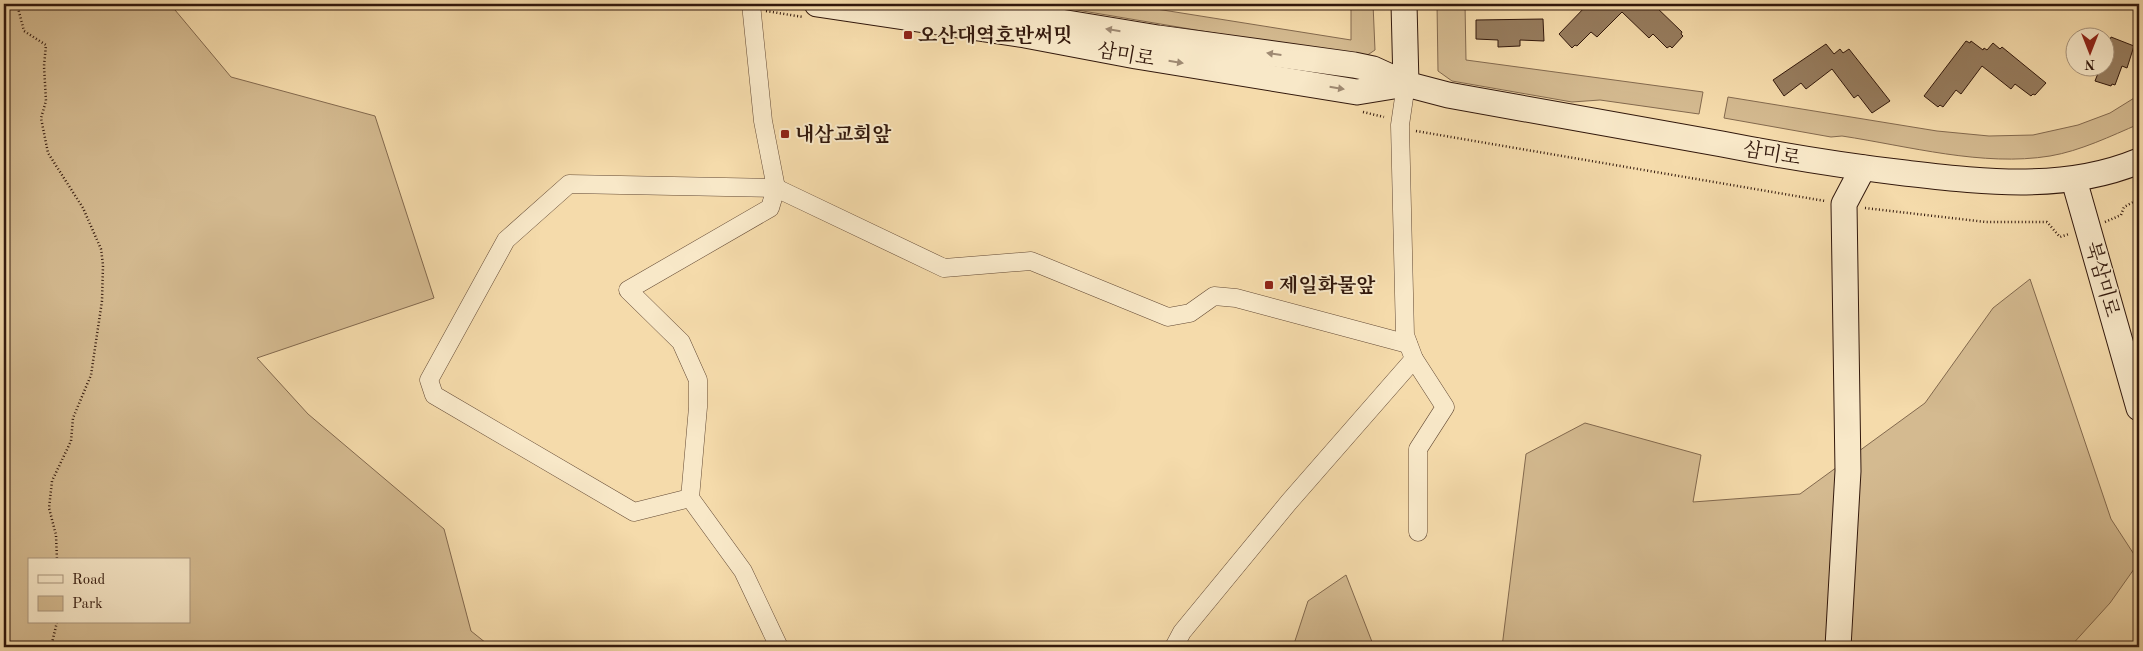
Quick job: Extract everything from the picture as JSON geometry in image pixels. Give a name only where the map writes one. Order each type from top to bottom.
[{"type":"street","points":[[751,4],[762,121],[776,188],[770,208],[628,290],[681,342],[698,380],[698,407],[690,498],[743,571],[779,647]]},
{"type":"street","name":"삼미로","points":[[817,4],[1025,35],[1136,56],[1357,92],[1406,84]]},
{"type":"street","name":"삼미로","points":[[950,4],[1158,38],[1354,65],[1373,69],[1406,84],[1448,95],[1862,168],[1975,181],[2032,182],[2074,180],[2117,170],[2139,161]]},
{"type":"street","points":[[1404,4],[1406,84],[1400,125],[1405,335],[1411,352],[1446,407],[1418,449],[1418,532]]},
{"type":"street","points":[[1838,647],[1848,471],[1844,204],[1862,168]]},
{"type":"street","name":"북삼미로","points":[[2074,180],[2139,408]]},
{"type":"street","points":[[690,498],[634,512],[434,395],[429,380],[506,240],[569,184],[776,188],[944,268],[1032,261],[1168,317],[1190,313],[1214,296],[1236,298],[1411,352]]},
{"type":"street","points":[[1174,647],[1182,632],[1411,352]]},
{"type":"path","points":[[16,4],[24,31],[46,46],[44,66],[46,101],[41,118],[48,153],[84,208],[101,249],[103,265],[102,301],[91,375],[73,418],[72,441],[52,482],[49,508],[56,535],[57,558]]},
{"type":"path","points":[[2121,215],[2124,207],[2139,199]]},
{"type":"path","points":[[51,647],[57,624]]},
{"type":"green space","points":[[4,4],[170,4],[231,77],[375,116],[434,298],[257,358],[308,414],[444,529],[471,631],[491,647],[4,647]]},
{"type":"green space","points":[[1066,4],[1125,4],[1351,40],[1351,4],[1373,4],[1375,50],[1363,58],[1065,8]]},
{"type":"green space","points":[[1437,4],[1465,4],[1466,60],[1703,92],[1699,114],[1600,100],[1572,102],[1452,81],[1438,71]]},
{"type":"green space","points":[[2139,95],[2139,124],[2073,151],[2025,159],[1999,159],[1946,154],[1842,136],[1831,137],[1724,118],[1728,97],[1937,131],[1989,136],[2033,135],[2078,125],[2110,113]]},
{"type":"green space","points":[[2030,279],[2111,519],[2139,562],[2110,603],[2070,647],[1502,647],[1526,454],[1585,423],[1701,455],[1693,502],[1800,494],[1925,403],[1993,308]]},
{"type":"green space","points":[[1346,575],[1374,647],[1293,647],[1308,601]]},
{"type":"building","points":[[1588,4],[1653,4],[1682,32],[1683,36],[1672,48],[1670,46],[1667,48],[1653,34],[1649,38],[1622,12],[1597,37],[1591,32],[1577,46],[1575,45],[1572,48],[1559,34]]},
{"type":"building","points":[[1543,19],[1544,41],[1520,40],[1520,46],[1498,47],[1498,40],[1476,39],[1476,20]]},
{"type":"building","points":[[2116,39],[2134,46],[2127,68],[2122,66],[2115,85],[2112,84],[2111,86],[2095,81],[2096,78],[2116,78]]},
{"type":"building","points":[[1966,41],[1970,43],[1971,41],[1983,50],[1984,48],[1987,50],[1993,43],[2000,49],[2002,47],[2046,83],[2035,95],[2031,96],[2015,84],[2011,89],[1982,66],[1961,94],[1956,90],[1943,107],[1940,105],[1938,107],[1924,96]]},
{"type":"building","points":[[1826,44],[1834,54],[1840,49],[1843,53],[1849,49],[1890,101],[1872,113],[1858,95],[1854,98],[1832,69],[1806,89],[1801,83],[1784,96],[1773,80]]},
{"type":"place","name":"오산대역호반써밋","points":[[908,35]]},
{"type":"place","name":"내삼교회앞","points":[[785,134]]},
{"type":"place","name":"제일화물앞","points":[[1269,285]]}]
